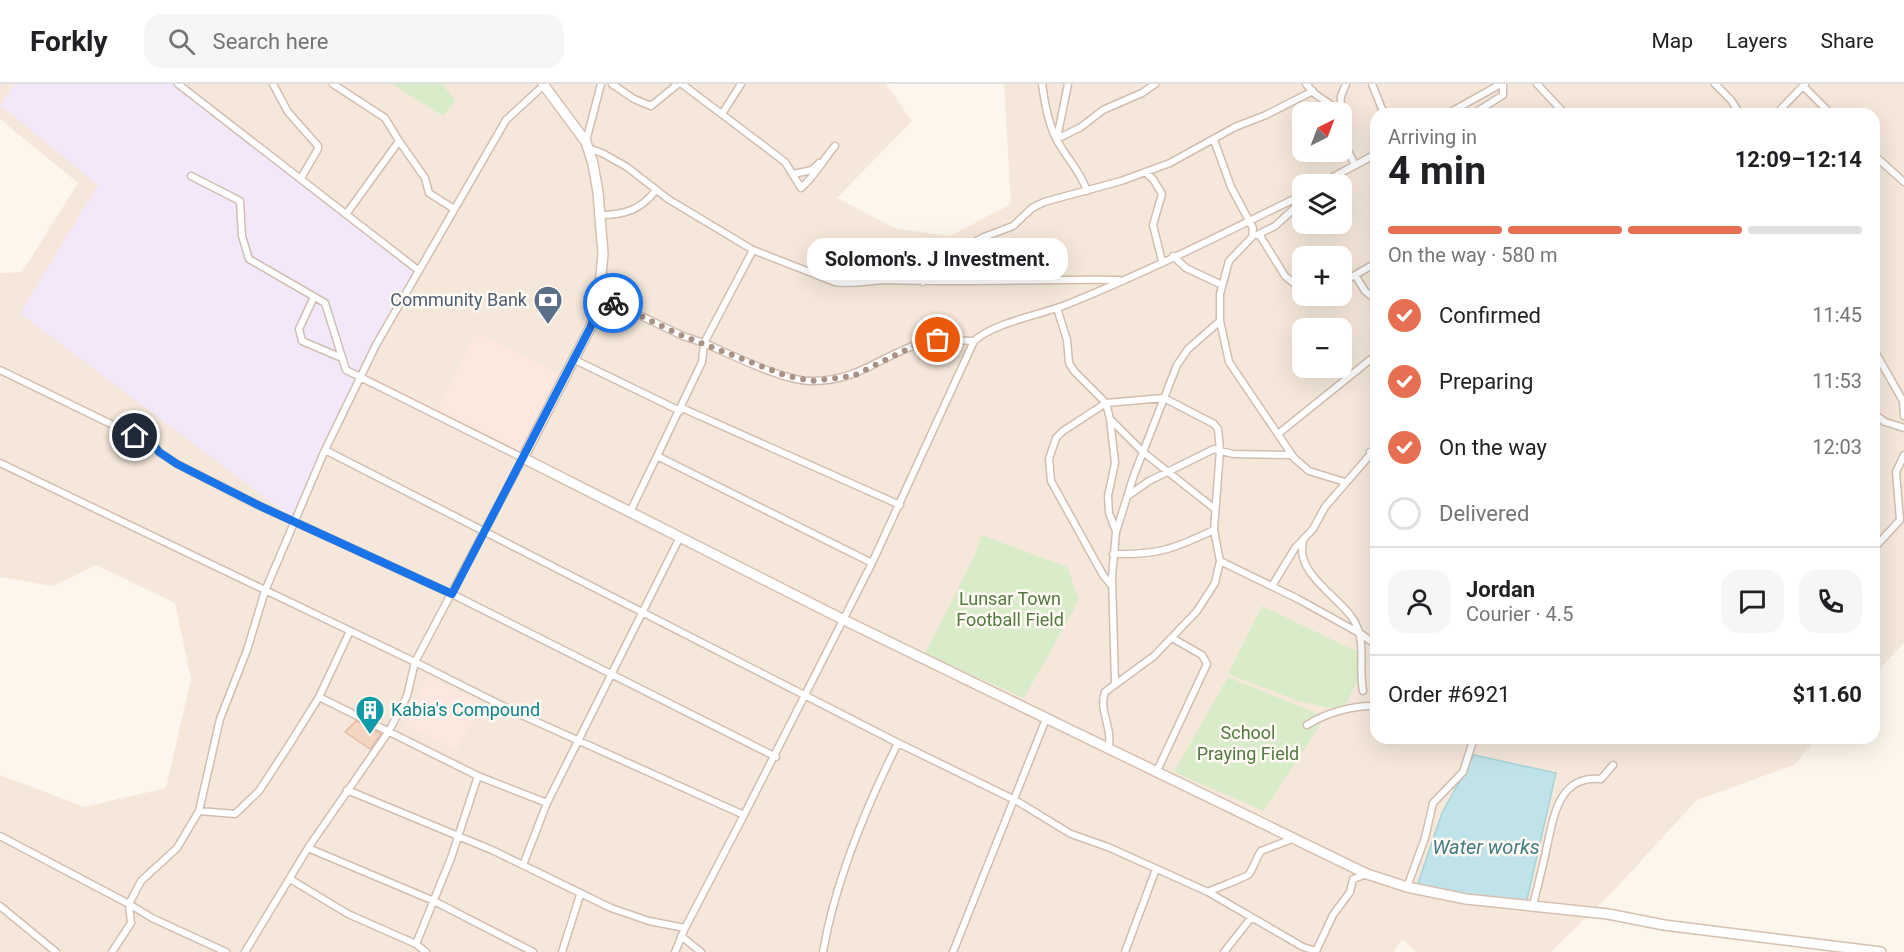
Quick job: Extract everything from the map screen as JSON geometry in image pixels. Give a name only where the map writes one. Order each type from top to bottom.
[{"type":"street","points":[[180,84],[418,270]]},
{"type":"street","points":[[273,84],[288,112],[318,146],[301,178]]},
{"type":"street","points":[[333,84],[385,118],[425,178],[429,193],[454,209]]},
{"type":"street","points":[[587,145],[602,84]]},
{"type":"street","points":[[612,84],[634,99],[651,106],[680,84],[785,162],[801,188],[816,176],[820,163]]},
{"type":"street","points":[[722,114],[741,84]]},
{"type":"street","points":[[1042,84],[1044,102],[1057,138],[1082,175],[1087,191]]},
{"type":"street","points":[[1057,138],[1068,84]]},
{"type":"street","points":[[1057,138],[1081,127],[1103,110],[1142,93],[1155,84]]},
{"type":"street","points":[[1306,84],[1326,102]]},
{"type":"street","points":[[1341,102],[1346,84]]},
{"type":"street","points":[[1372,84],[1382,108]]},
{"type":"street","points":[[1458,108],[1502,84],[1503,95],[1482,108]]},
{"type":"street","points":[[1537,84],[1559,108]]},
{"type":"street","points":[[1715,84],[1736,108]]},
{"type":"street","points":[[112,952],[131,923],[129,904],[141,881],[177,848],[200,811],[220,719],[247,650],[265,591],[325,450],[360,378],[418,270],[506,120],[543,85],[587,145],[595,173],[603,254],[599,296],[591,326],[415,662],[407,696],[389,730],[308,848],[245,952]]},
{"type":"street","points":[[1782,108],[1804,85],[1825,108]]},
{"type":"street","points":[[923,282],[942,260],[984,237],[1012,226],[1032,208],[1044,202],[1087,191],[1170,163],[1235,127],[1266,115],[1312,91]]},
{"type":"street","points":[[1214,140],[1231,187],[1251,220],[1253,228],[1285,276],[1292,282]]},
{"type":"street","points":[[346,213],[399,141]]},
{"type":"street","points":[[587,145],[627,167],[656,190],[753,250],[846,284],[885,280],[923,282],[1123,280]]},
{"type":"street","points":[[793,174],[812,170],[835,146]]},
{"type":"street","points":[[1338,174],[1370,157]]},
{"type":"street","points":[[1352,159],[1355,165]]},
{"type":"street","points":[[1880,160],[1904,182]]},
{"type":"street","points":[[1145,172],[1153,179],[1162,194],[1153,225],[1162,261]]},
{"type":"street","points":[[192,176],[240,201],[242,236],[249,259],[325,303],[346,370],[844,620],[1367,874],[1407,887],[1466,900],[1608,914],[1664,926],[1881,952]]},
{"type":"street","points":[[600,215],[619,215],[635,209],[656,190]]},
{"type":"street","points":[[599,296],[683,336],[784,375],[811,381],[853,376],[918,344],[938,340],[974,341],[991,331],[1056,308],[1123,280],[1292,201]]},
{"type":"street","points":[[1292,210],[1275,226],[1257,234],[1230,261],[1222,285],[1220,321],[1233,369],[1292,456],[1309,471],[1345,482]]},
{"type":"street","points":[[630,512],[681,410],[702,362],[704,344],[753,250]]},
{"type":"street","points":[[1173,256],[1185,268],[1222,285]]},
{"type":"street","points":[[1352,277],[1370,266]]},
{"type":"street","points":[[1355,275],[1370,295]]},
{"type":"street","points":[[314,297],[298,329],[302,341],[342,358]]},
{"type":"street","points":[[1056,308],[1067,340],[1069,363],[1074,372],[1106,403],[1115,463],[1108,496],[1109,513],[1116,532]]},
{"type":"street","points":[[1114,683],[1112,586],[1116,532],[1143,452],[1183,355],[1220,321]]},
{"type":"street","points":[[675,952],[685,928],[807,696],[900,505],[974,341]]},
{"type":"street","points":[[573,359],[681,410],[900,505]]},
{"type":"street","points":[[1278,434],[1370,360]]},
{"type":"street","points":[[1880,361],[1903,401],[1904,416]]},
{"type":"street","points":[[0,370],[154,445],[159,452],[177,464],[260,506],[295,520],[452,594],[776,757]]},
{"type":"street","points":[[1108,749],[1110,740],[1103,697],[1108,688],[1154,656],[1172,638],[1208,597],[1221,561],[1214,530],[1220,450],[1217,427],[1164,398],[1106,403],[1063,431],[1056,438],[1052,448],[1048,470],[1051,481],[1103,575],[1112,586]]},
{"type":"street","points":[[1110,419],[1143,452],[1215,508]]},
{"type":"street","points":[[1880,419],[1885,423],[1904,428]]},
{"type":"street","points":[[1127,498],[1136,489],[1214,449],[1233,454],[1292,456]]},
{"type":"street","points":[[325,450],[898,743],[1015,800],[1071,834],[1108,847],[1208,892],[1288,939],[1315,951],[1333,915],[1350,892],[1353,879],[1367,874]]},
{"type":"street","points":[[1272,586],[1295,548],[1303,541],[1345,482],[1370,453]]},
{"type":"street","points":[[1880,542],[1900,520],[1896,472],[1904,455]]},
{"type":"street","points":[[657,456],[872,563]]},
{"type":"street","points":[[0,463],[517,713],[744,815]]},
{"type":"street","points":[[1113,554],[1147,554],[1174,548],[1214,530]]},
{"type":"street","points":[[523,865],[547,803],[680,537]]},
{"type":"street","points":[[1303,541],[1302,553],[1311,575],[1350,614],[1361,634],[1360,678],[1363,691]]},
{"type":"street","points":[[1221,561],[1272,586],[1370,641]]},
{"type":"street","points":[[200,811],[236,814],[259,791],[319,697],[350,631]]},
{"type":"street","points":[[1361,634],[1370,637]]},
{"type":"street","points":[[1156,773],[1207,664],[1202,655],[1172,638]]},
{"type":"street","points":[[319,697],[478,776],[547,803]]},
{"type":"street","points":[[1307,725],[1316,719],[1353,707],[1370,706]]},
{"type":"street","points":[[952,952],[1046,719]]},
{"type":"street","points":[[823,952],[828,926],[843,878],[879,780],[898,743]]},
{"type":"street","points":[[1407,887],[1425,838],[1433,803],[1463,772],[1472,744]]},
{"type":"street","points":[[1533,905],[1554,811],[1562,797],[1574,785],[1587,778],[1601,779],[1613,765]]},
{"type":"street","points":[[416,944],[434,901],[478,776]]},
{"type":"street","points":[[347,790],[523,865],[580,894],[649,921],[685,928]]},
{"type":"street","points":[[0,836],[152,918],[226,952]]},
{"type":"street","points":[[1208,892],[1230,881],[1243,879],[1250,874],[1261,851],[1292,839]]},
{"type":"street","points":[[308,848],[434,901],[533,952]]},
{"type":"street","points":[[1125,952],[1156,868]]},
{"type":"street","points":[[290,879],[348,914],[416,944],[426,952]]},
{"type":"street","points":[[562,952],[580,894]]},
{"type":"street","points":[[0,906],[56,952]]},
{"type":"street","points":[[1224,952],[1251,918]]},
{"type":"street","points":[[681,936],[701,952]]},
{"type":"shaded area","points":[[0,84],[886,84],[912,121],[837,198],[897,229],[950,236],[1011,204],[1004,84],[1904,84],[1904,643],[1880,669],[1880,108],[1370,108],[1370,744],[1813,744],[1794,765],[1697,800],[1616,888],[1551,952],[1416,952],[1402,939],[1394,952],[0,952],[0,775],[84,807],[166,788],[191,679],[175,603],[96,565],[53,586],[0,577],[0,273],[22,272],[78,183],[0,119]]},
{"type":"shaded area","points":[[15,84],[178,84],[418,270],[295,520],[20,313],[98,185],[0,105]]},
{"type":"shaded area","points":[[476,333],[565,377],[523,458],[436,415]]},
{"type":"shaded area","points":[[427,677],[482,704],[456,751],[405,725]]},
{"type":"green space","points":[[392,84],[442,84],[456,101],[443,116]]},
{"type":"green space","name":"Lunsar Town Football Field","points":[[981,535],[1067,567],[1079,600],[1024,698],[925,654],[975,555]]},
{"type":"green space","points":[[1262,606],[1368,657],[1343,711],[1299,701],[1228,674]]},
{"type":"green space","name":"School Praying Field","points":[[1228,677],[1325,717],[1264,811],[1174,772]]},
{"type":"water","name":"Water works","points":[[1474,755],[1556,773],[1526,904],[1416,889],[1442,813]]},
{"type":"building","name":"Kabia's Compound","points":[[356,721],[381,734],[370,749],[345,732]]},
{"type":"way so far","points":[[613,303],[683,336],[784,375],[811,381],[853,376],[918,344],[938,340]]},
{"type":"place","name":"Community Bank","points":[[548,326]]},
{"type":"place","name":"Solomon's. J Investment.","points":[[938,340]]},
{"type":"place","name":"Kabia's Compound","points":[[370,736]]},
{"type":"route","points":[[135,436],[154,445],[159,452],[177,464],[260,506],[295,520],[452,594],[591,326],[599,296],[613,303]]}]
